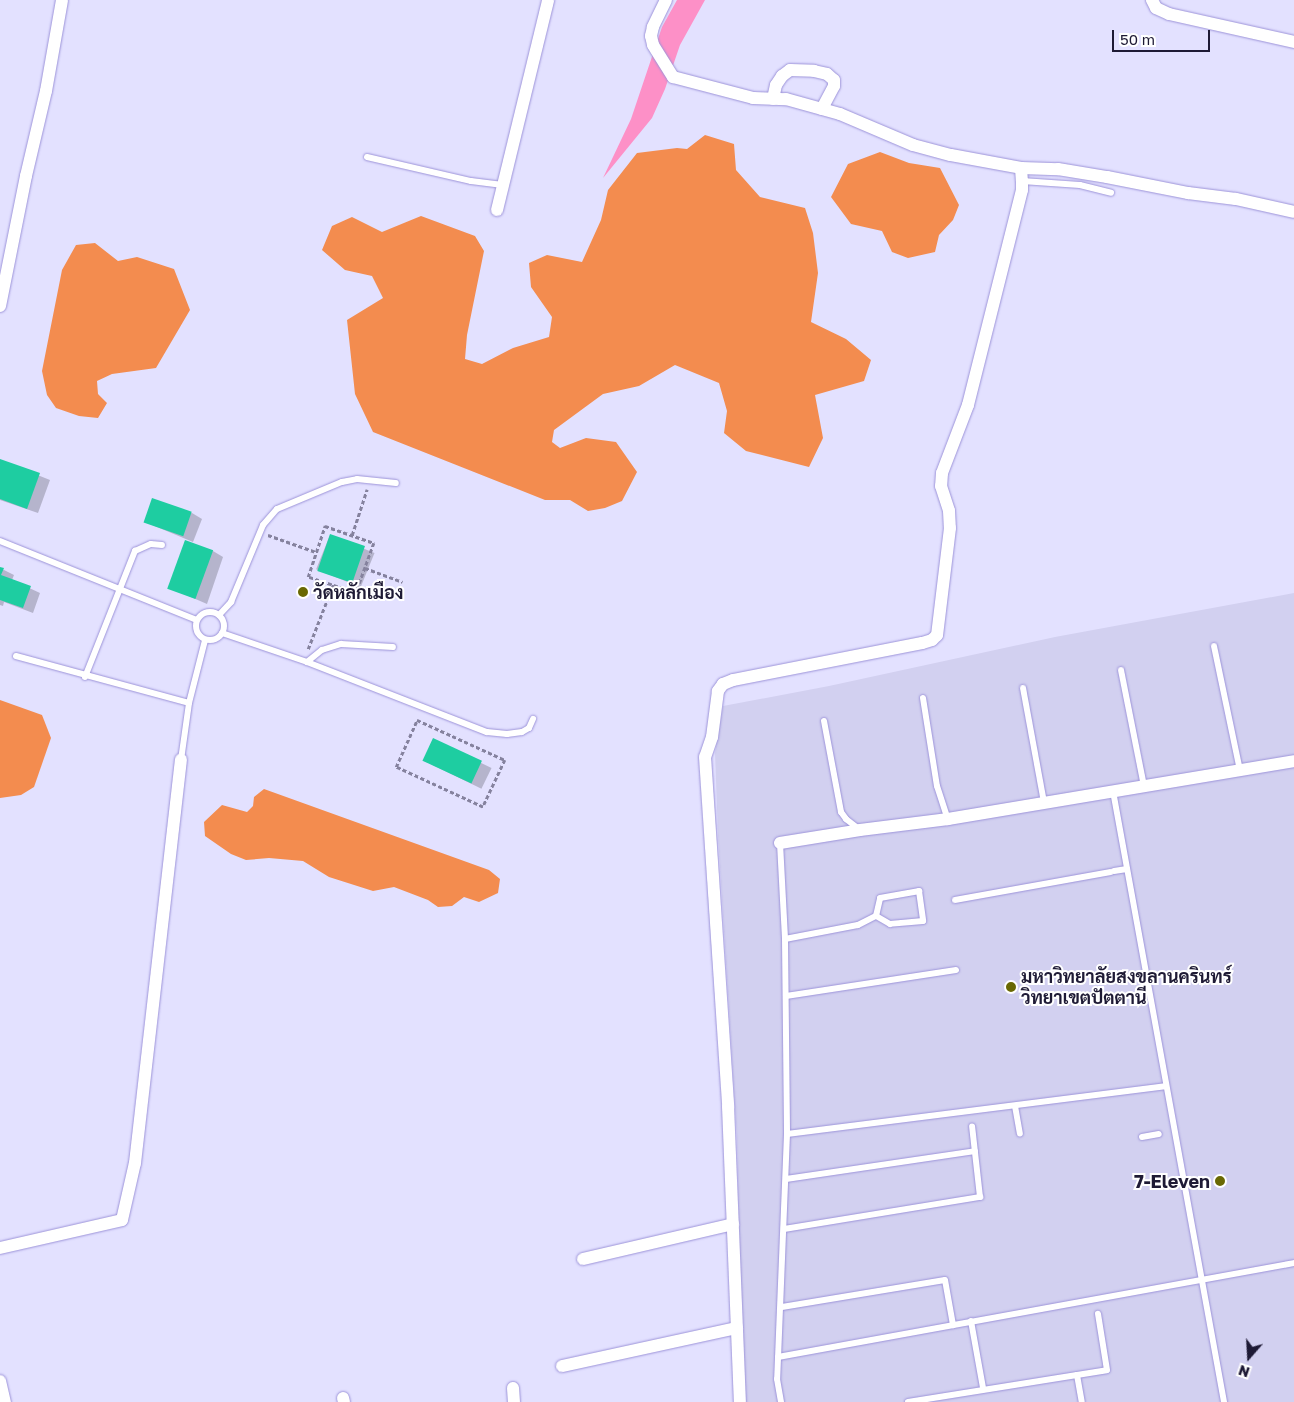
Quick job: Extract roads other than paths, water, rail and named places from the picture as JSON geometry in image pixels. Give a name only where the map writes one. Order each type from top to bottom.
[{"type":"street","points":[[0,306],[26,176],[46,91],[62,0]]},
{"type":"street","points":[[497,210],[548,0]]},
{"type":"street","points":[[666,0],[652,27],[653,45],[673,77],[753,98],[786,99],[840,114],[913,145],[1021,175],[1058,169],[1198,195],[1236,199],[1294,212]]},
{"type":"street","points":[[1152,0],[1156,8],[1169,14],[1294,42]]},
{"type":"street","points":[[773,99],[776,84],[790,70],[814,70],[827,74],[834,80],[834,86],[822,109]]},
{"type":"street","points":[[740,1402],[728,1106],[706,757],[712,737],[718,691],[723,684],[733,680],[922,643],[932,640],[937,635],[950,528],[949,511],[941,486],[942,474],[968,405],[1022,190],[1021,175]]},
{"type":"street","points":[[0,1248],[122,1220],[135,1163],[181,760]]},
{"type":"street","points":[[780,843],[860,830],[948,819],[1294,760]]},
{"type":"street","points":[[583,1259],[733,1224]]},
{"type":"street","points":[[562,1366],[737,1328]]},
{"type":"street","points":[[0,1381],[5,1402]]},
{"type":"street","points":[[513,1388],[514,1402]]},
{"type":"lane","points":[[367,157],[464,179],[503,185]]},
{"type":"lane","points":[[1021,175],[1080,185],[1111,193]]},
{"type":"lane","points":[[219,615],[231,602],[260,533],[277,509],[342,482],[357,479],[396,483]]},
{"type":"lane","points":[[0,541],[196,620]]},
{"type":"lane","points":[[85,677],[135,551],[151,544],[162,545]]},
{"type":"lane","points":[[205,612],[219,615],[224,623],[222,633],[215,640],[205,640],[196,630],[196,620],[205,612]]},
{"type":"lane","points":[[222,633],[306,661],[486,732],[507,734],[522,732],[529,728],[533,719]]},
{"type":"lane","points":[[181,760],[189,703],[205,640]]},
{"type":"lane","points":[[306,661],[322,650],[341,644],[393,647]]},
{"type":"lane","points":[[1214,646],[1240,770]]},
{"type":"lane","points":[[16,656],[85,677],[189,703]]},
{"type":"lane","points":[[1120,670],[1144,786]]},
{"type":"lane","points":[[1023,688],[1044,802]]},
{"type":"lane","points":[[923,698],[936,786],[948,819]]},
{"type":"lane","points":[[824,721],[841,812],[846,819],[860,830]]},
{"type":"lane","points":[[1113,791],[1165,1086],[1171,1132],[1224,1402]]},
{"type":"lane","points":[[780,843],[785,939],[788,1134],[782,1307],[777,1379],[781,1402]]},
{"type":"lane","points":[[956,900],[1127,869]]},
{"type":"lane","points":[[785,939],[858,926],[876,916],[880,898],[920,891],[923,921],[890,924],[876,916]]},
{"type":"lane","points":[[786,996],[956,970]]},
{"type":"lane","points":[[788,1134],[1165,1086]]},
{"type":"lane","points":[[1015,1106],[1020,1134]]},
{"type":"lane","points":[[784,1229],[980,1196],[972,1126]]},
{"type":"lane","points":[[1142,1137],[1159,1134]]},
{"type":"lane","points":[[786,1179],[975,1151]]},
{"type":"lane","points":[[778,1357],[1294,1263]]},
{"type":"lane","points":[[782,1307],[945,1280],[953,1325]]},
{"type":"lane","points":[[908,1402],[983,1388],[1107,1370],[1098,1314]]},
{"type":"lane","points":[[971,1321],[983,1388]]},
{"type":"lane","points":[[1077,1374],[1082,1402]]},
{"type":"place","name":"วัดหลักเมือง","points":[[303,592]]},
{"type":"place","name":"มหาวิทยาลัยสงขลานครินทร์ วิทยาเขตปัตตานี","points":[[1011,987]]},
{"type":"place","name":"7-Eleven","points":[[1220,1181]]}]
